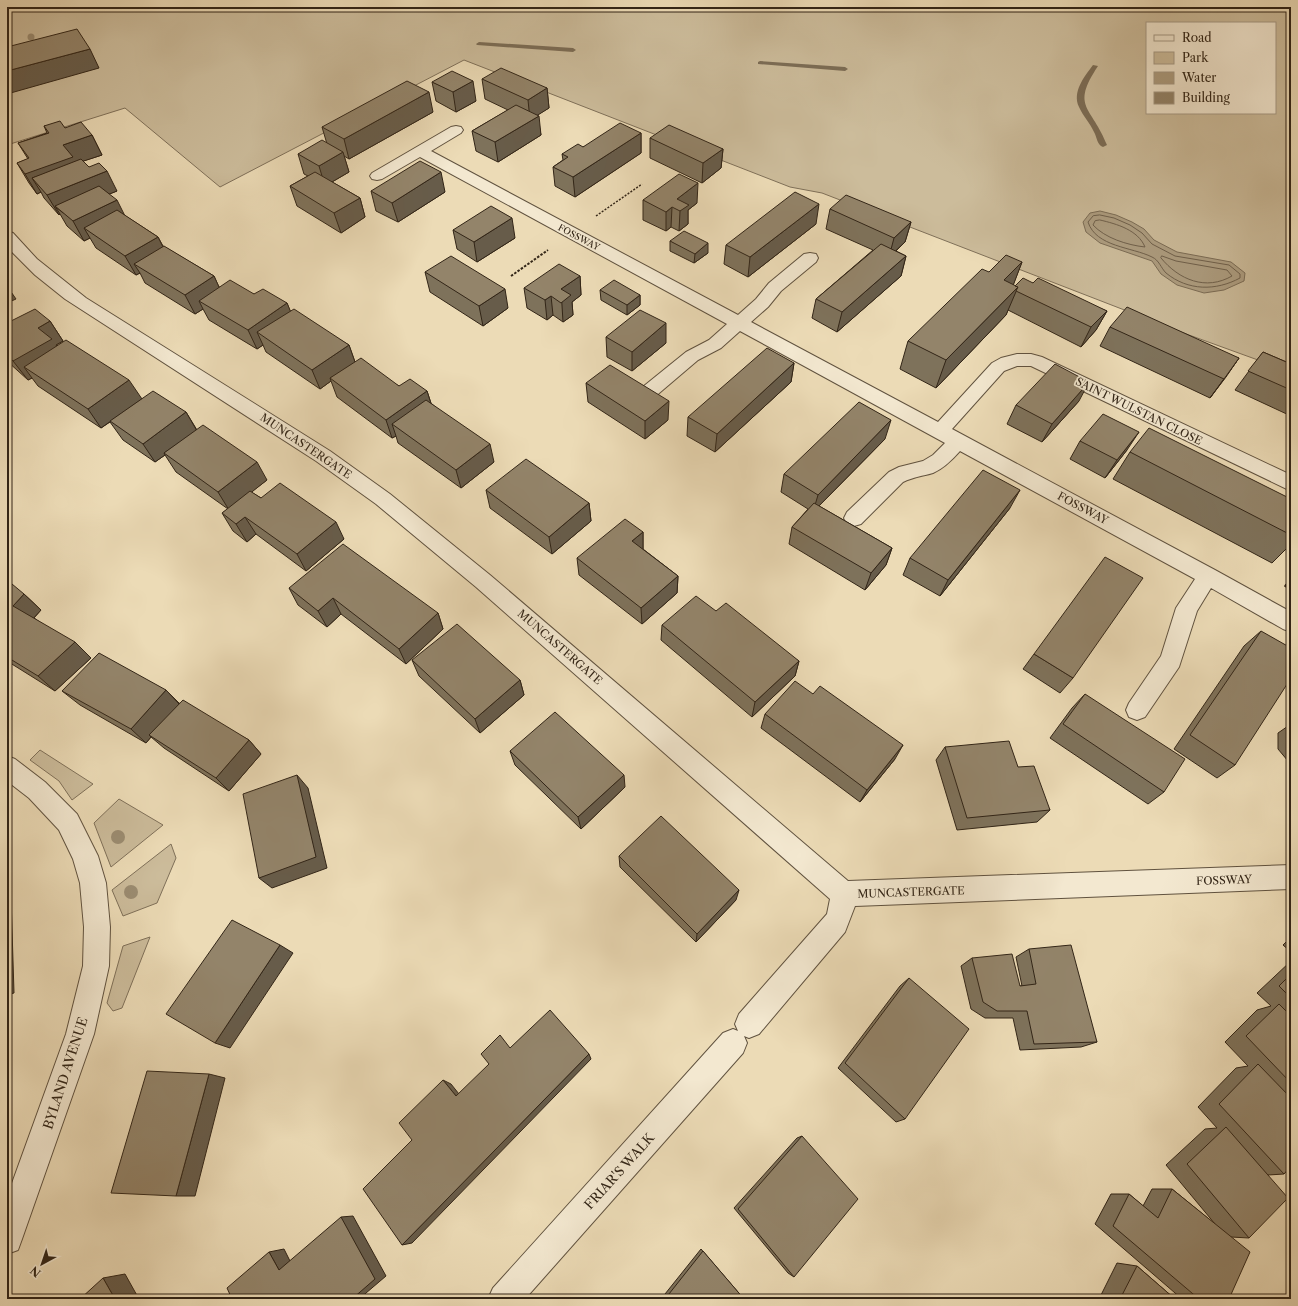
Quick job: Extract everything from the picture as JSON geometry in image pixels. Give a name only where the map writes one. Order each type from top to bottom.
[{"type":"street","points":[[377,176],[456,130]]},
{"type":"street","name":"FOSSWAY","points":[[420,151],[1208,576],[1291,623]]},
{"type":"street","name":"MUNCASTERGATE","points":[[8,239],[58,286],[80,302],[324,456],[383,499],[483,580],[844,894],[1157,882]]},
{"type":"street","points":[[645,395],[692,356],[714,344],[762,303],[775,287],[810,258]]},
{"type":"street","name":"SAINT WULSTAN CLOSE","points":[[940,431],[998,367],[1006,362],[1028,359],[1036,361],[1291,484]]},
{"type":"street","points":[[854,518],[896,478],[906,472],[928,467],[940,460],[958,441]]},
{"type":"street","points":[[1137,710],[1170,660],[1187,608],[1208,576]]},
{"type":"street","name":"BYLAND AVENUE","points":[[7,767],[37,790],[68,822],[85,856],[93,883],[98,926],[96,966],[80,1034],[7,1239]]},
{"type":"street","name":"FOSSWAY","points":[[1157,882],[1291,877]]},
{"type":"street","name":"FRIAR'S WALK","points":[[504,1299],[741,1034],[836,923],[842,908],[844,894]]},
{"type":"green space","points":[[7,7],[1291,7],[1291,372],[1189,335],[822,193],[790,187],[464,60],[220,187],[125,108],[7,145]]},
{"type":"green space","points":[[40,750],[93,784],[72,800],[59,781],[30,760]]},
{"type":"green space","points":[[119,799],[163,825],[111,867],[94,823]]},
{"type":"green space","points":[[171,844],[176,858],[157,903],[123,916],[112,890]]},
{"type":"green space","points":[[150,937],[122,1008],[113,1011],[107,1003],[123,946]]},
{"type":"water","points":[[1100,211],[1116,215],[1132,222],[1144,229],[1154,240],[1177,252],[1231,262],[1245,273],[1244,281],[1224,290],[1204,293],[1177,285],[1161,274],[1152,261],[1100,243],[1086,232],[1083,222],[1090,213]]},
{"type":"building","points":[[77,29],[90,49],[7,71],[7,47]]},
{"type":"building","points":[[501,68],[547,88],[528,100],[482,79]]},
{"type":"building","points":[[452,71],[473,81],[453,92],[432,82]]},
{"type":"building","points":[[407,81],[429,92],[344,139],[322,127]]},
{"type":"building","points":[[516,105],[539,116],[495,142],[472,131]]},
{"type":"building","points":[[60,121],[65,128],[81,122],[92,135],[63,145],[73,157],[25,174],[17,163],[29,158],[18,143],[49,133],[44,126]]},
{"type":"building","points":[[620,123],[641,133],[573,177],[553,167],[568,157],[562,154],[578,144],[583,147]]},
{"type":"building","points":[[669,125],[723,149],[703,163],[650,138]]},
{"type":"building","points":[[322,140],[343,152],[319,166],[298,154]]},
{"type":"building","points":[[81,159],[89,167],[99,163],[107,171],[47,195],[32,178]]},
{"type":"building","points":[[420,161],[441,172],[392,203],[371,191]]},
{"type":"building","points":[[315,172],[360,198],[334,213],[290,186]]},
{"type":"building","points":[[679,174],[698,183],[677,199],[689,205],[680,211],[672,207],[666,212],[643,200]]},
{"type":"building","points":[[99,186],[117,200],[73,221],[55,206]]},
{"type":"building","points":[[795,192],[819,204],[750,257],[726,245]]},
{"type":"building","points":[[846,195],[911,222],[894,238],[830,209]]},
{"type":"building","points":[[491,206],[512,218],[474,242],[453,230]]},
{"type":"building","points":[[117,210],[158,237],[125,256],[84,228]]},
{"type":"building","points":[[684,231],[708,243],[695,254],[670,241]]},
{"type":"building","points":[[881,244],[906,256],[842,312],[816,299]]},
{"type":"building","points":[[164,246],[214,276],[185,295],[134,264]]},
{"type":"building","points":[[1006,255],[1022,262],[1004,280],[1018,287],[946,360],[908,341],[982,269],[989,272]]},
{"type":"building","points":[[451,256],[505,289],[479,306],[425,272]]},
{"type":"building","points":[[559,264],[580,276],[561,289],[571,295],[561,303],[551,296],[545,300],[524,288]]},
{"type":"building","points":[[1023,278],[1033,283],[1038,278],[1107,311],[1091,327],[1016,291],[1018,287],[1015,286]]},
{"type":"building","points":[[230,280],[254,294],[263,289],[287,303],[248,330],[199,301]]},
{"type":"building","points":[[614,280],[640,295],[627,305],[600,290]]},
{"type":"building","points":[[1127,307],[1239,358],[1224,379],[1110,327]]},
{"type":"building","points":[[35,309],[50,321],[38,328],[52,339],[13,361],[7,355],[7,323]]},
{"type":"building","points":[[294,309],[349,345],[312,370],[257,332]]},
{"type":"building","points":[[640,310],[666,323],[632,352],[606,337]]},
{"type":"building","points":[[66,340],[129,380],[88,409],[24,367]]},
{"type":"building","points":[[767,348],[794,363],[717,434],[688,417]]},
{"type":"building","points":[[1263,352],[1291,364],[1291,390],[1248,371]]},
{"type":"building","points":[[361,358],[399,386],[410,379],[427,391],[386,420],[330,378]]},
{"type":"building","points":[[1055,364],[1089,382],[1052,424],[1016,405]]},
{"type":"building","points":[[610,365],[669,401],[645,421],[586,383]]},
{"type":"building","points":[[153,391],[186,412],[143,444],[110,421]]},
{"type":"building","points":[[426,400],[490,444],[456,470],[392,424]]},
{"type":"building","points":[[859,402],[891,420],[818,495],[784,474]]},
{"type":"building","points":[[1103,414],[1139,432],[1117,460],[1080,441]]},
{"type":"building","points":[[203,425],[257,462],[218,492],[164,453]]},
{"type":"building","points":[[1149,428],[1291,499],[1291,535],[1130,452]]},
{"type":"building","points":[[526,459],[589,503],[549,537],[486,490]]},
{"type":"building","points":[[983,470],[1020,490],[948,580],[910,558]]},
{"type":"building","points":[[280,483],[336,522],[297,554],[245,517],[236,524],[222,513],[250,491],[261,498]]},
{"type":"building","points":[[814,503],[892,548],[871,573],[792,527]]},
{"type":"building","points":[[625,519],[643,532],[632,541],[678,576],[641,608],[577,558]]},
{"type":"building","points":[[343,544],[438,613],[399,649],[333,598],[318,611],[289,588]]},
{"type":"building","points":[[1105,557],[1143,578],[1073,678],[1034,654]]},
{"type":"building","points":[[12,584],[24,594],[13,606],[75,642],[38,676],[7,657],[7,589]]},
{"type":"building","points":[[696,596],[716,611],[726,603],[799,661],[755,702],[662,625]]},
{"type":"building","points":[[457,624],[520,680],[475,719],[412,660]]},
{"type":"building","points":[[1261,631],[1291,648],[1291,678],[1235,765],[1190,735]]},
{"type":"building","points":[[99,653],[166,690],[131,729],[62,691]]},
{"type":"building","points":[[795,681],[813,694],[820,686],[903,745],[867,790],[765,714]]},
{"type":"building","points":[[1085,694],[1185,759],[1164,792],[1063,724]]},
{"type":"building","points":[[183,700],[249,740],[216,778],[149,735]]},
{"type":"building","points":[[555,712],[624,775],[578,817],[510,751]]},
{"type":"building","points":[[1009,741],[1018,767],[1034,766],[1050,810],[967,818],[945,747]]},
{"type":"building","points":[[297,775],[316,857],[259,878],[243,794]]},
{"type":"building","points":[[661,816],[739,890],[697,934],[619,856]]},
{"type":"building","points":[[232,920],[280,945],[215,1043],[166,1014]]},
{"type":"building","points":[[1071,945],[1097,1042],[1034,1044],[1027,1011],[997,1011],[983,1002],[972,958],[1012,954],[1020,986],[1036,984],[1029,949]]},
{"type":"building","points":[[1291,974],[1291,998],[1279,986]]},
{"type":"building","points":[[909,978],[969,1029],[905,1119],[845,1063]]},
{"type":"building","points":[[1279,1004],[1291,1016],[1291,1083],[1246,1036]]},
{"type":"building","points":[[550,1010],[589,1054],[402,1245],[363,1189],[412,1140],[399,1123],[443,1080],[456,1096],[489,1064],[481,1054],[500,1035],[510,1048]]},
{"type":"building","points":[[1258,1064],[1291,1098],[1291,1166],[1284,1174],[1219,1104]]},
{"type":"building","points":[[147,1071],[209,1074],[176,1196],[111,1193]]},
{"type":"building","points":[[1226,1127],[1288,1198],[1249,1238],[1187,1164]]},
{"type":"building","points":[[802,1136],[858,1199],[794,1277],[738,1209]]},
{"type":"building","points":[[1172,1189],[1250,1252],[1229,1299],[1199,1299],[1113,1226],[1129,1194],[1158,1218]]},
{"type":"building","points":[[341,1217],[375,1279],[352,1299],[232,1299],[227,1288],[269,1252],[279,1270]]},
{"type":"building","points":[[703,1251],[744,1299],[665,1299]]},
{"type":"building","points":[[1137,1266],[1175,1299],[1120,1299]]},
{"type":"building","points":[[103,1278],[115,1299],[80,1299]]},
{"type":"waterway","points":[[479,44],[573,50]]},
{"type":"waterway","points":[[760,63],[845,69]]},
{"type":"waterway","points":[[1095,66],[1085,80],[1081,91],[1080,100],[1103,145]]}]
